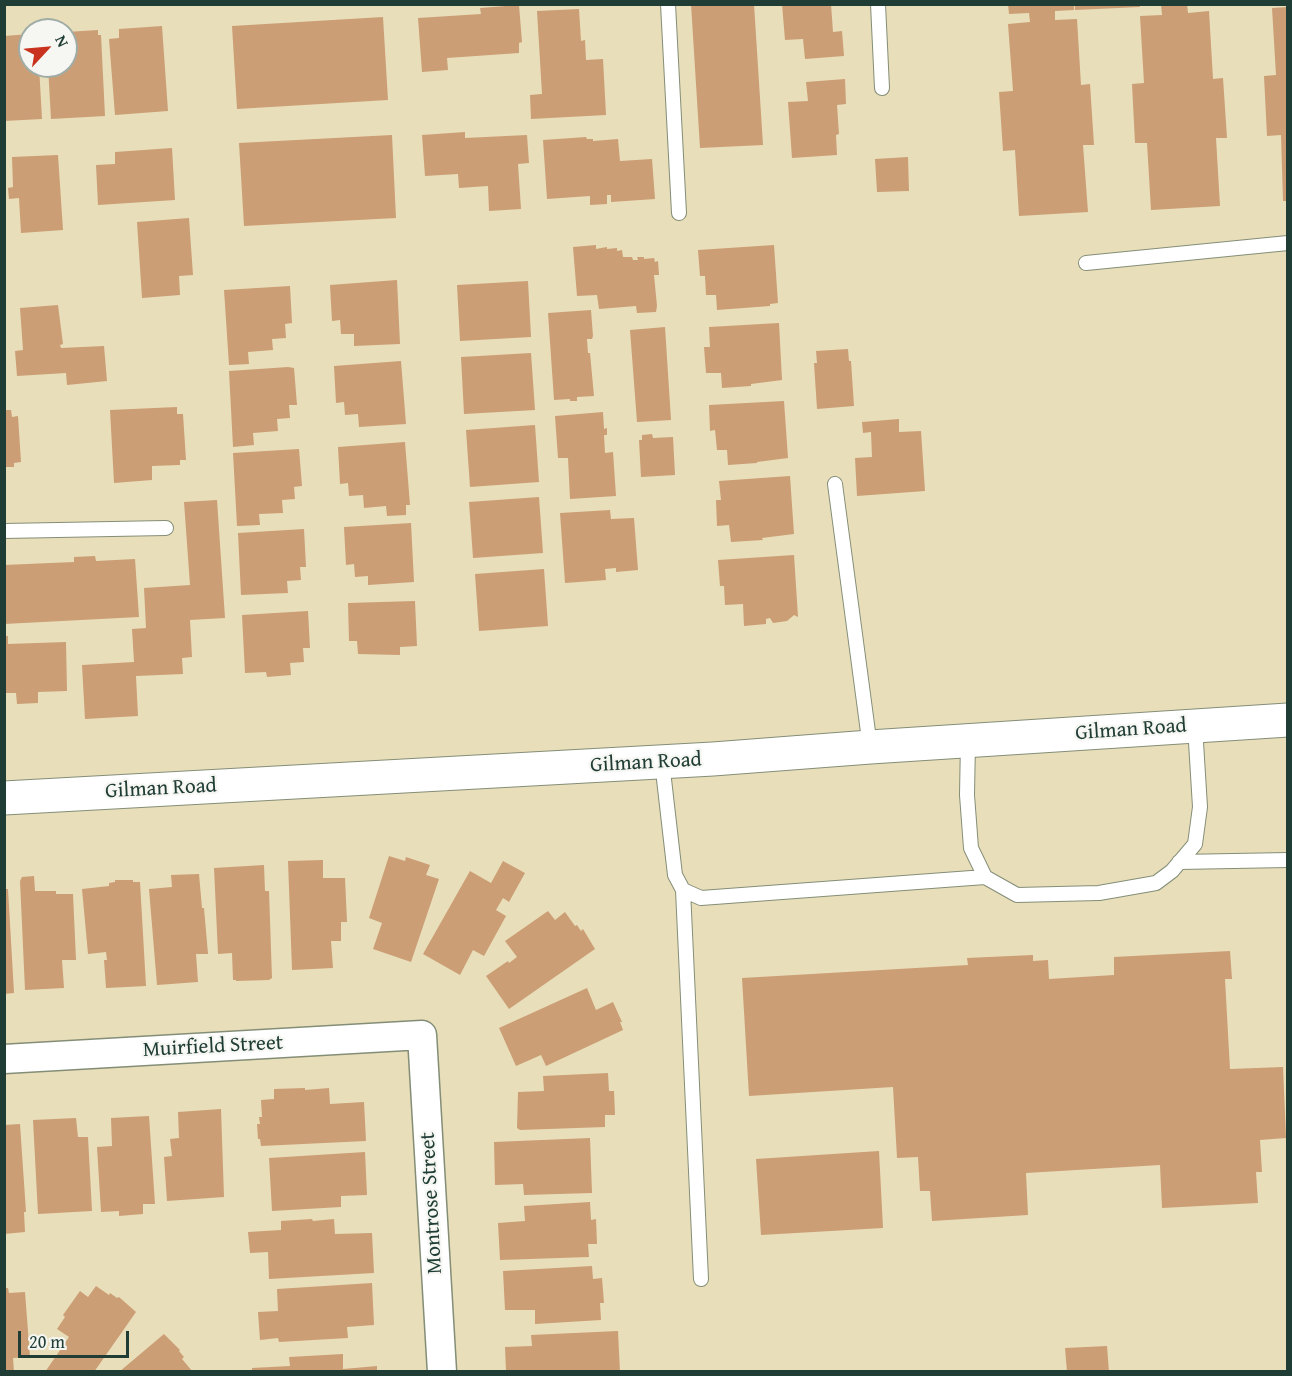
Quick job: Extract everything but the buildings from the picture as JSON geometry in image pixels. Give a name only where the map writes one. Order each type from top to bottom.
[{"type":"street","name":"Gilman Road","points":[[4,798],[662,762],[1287,720]]},
{"type":"street","name":"Muirfield Street","points":[[4,1059],[422,1035]]},
{"type":"street","name":"Montrose Street","points":[[422,1035],[442,1371]]},
{"type":"lane","points":[[668,4],[679,213]]},
{"type":"lane","points":[[878,4],[882,88]]},
{"type":"lane","points":[[1086,263],[1287,243]]},
{"type":"lane","points":[[835,484],[870,747]]},
{"type":"lane","points":[[4,531],[166,528]]},
{"type":"lane","points":[[683,890],[701,898],[985,877],[1017,895],[1099,893],[1156,883],[1172,871],[1195,844],[1200,807],[1195,726]]},
{"type":"lane","points":[[968,741],[967,795],[971,848],[985,877]]},
{"type":"lane","points":[[662,762],[675,874],[683,890],[701,1279]]},
{"type":"lane","points":[[1179,862],[1287,860]]}]
